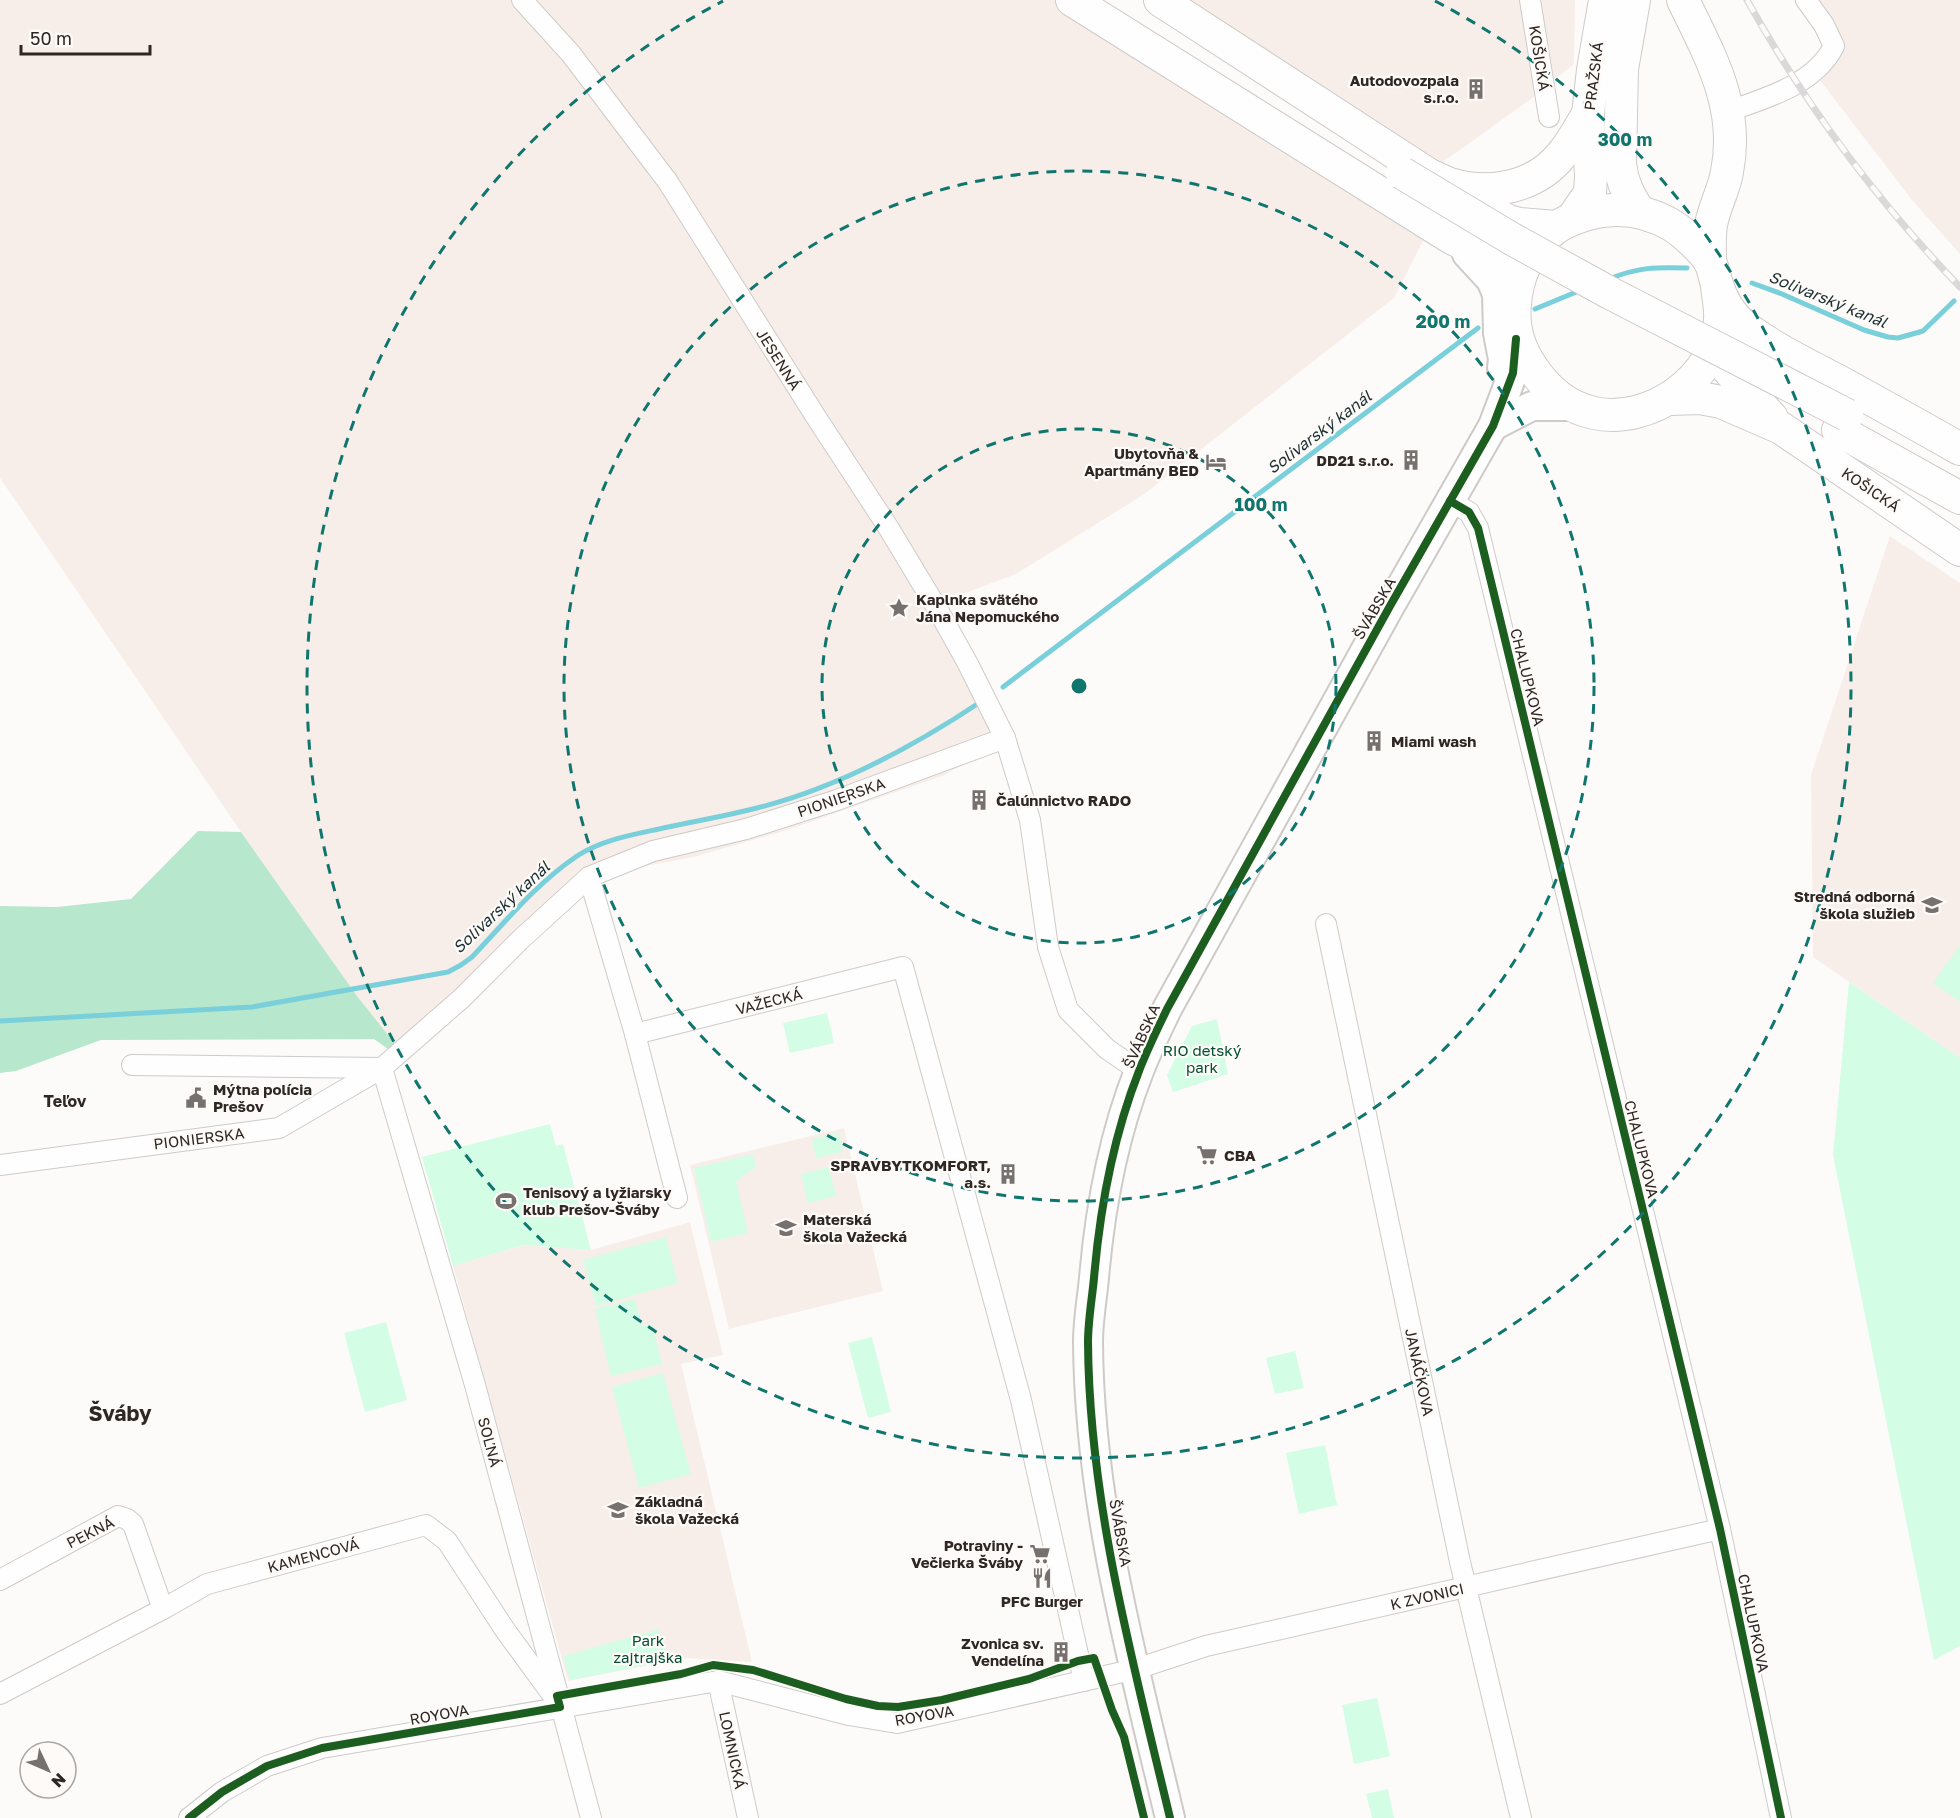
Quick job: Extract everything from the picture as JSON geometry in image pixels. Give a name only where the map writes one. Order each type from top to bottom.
[{"type":"main road","points":[[1072,0],[1450,237],[1482,254],[1499,266],[1509,280],[1515,299]]},
{"type":"main road","points":[[1093,0],[1405,177],[1508,221],[1526,226],[1564,223],[1595,212],[1617,209],[1645,214],[1682,212],[1706,202],[1722,187]]},
{"type":"main road","points":[[1139,0],[1405,177],[1474,189],[1516,186],[1542,174],[1563,155],[1588,114]]},
{"type":"main road","points":[[1160,0],[1405,177],[1513,259],[1960,479]]},
{"type":"main road","name":"PRAŽSKÁ","points":[[1564,223],[1590,193],[1588,114],[1605,0]]},
{"type":"main road","name":"PRAŽSKÁ","points":[[1634,0],[1622,69],[1620,164],[1626,192],[1645,214]]},
{"type":"main road","points":[[1564,223],[1540,240],[1520,279],[1515,299],[1516,339],[1538,376],[1552,393],[1573,406],[1594,413],[1616,414],[1643,410],[1669,399],[1688,385],[1702,368],[1715,341],[1720,320],[1711,225],[1727,174],[1731,146],[1729,111],[1714,67],[1683,0]]},
{"type":"main road","points":[[1645,214],[1674,227],[1694,244],[1714,274],[1728,310],[1744,327],[1783,352],[1960,449]]},
{"type":"main road","name":"KOŠICKÁ","points":[[1715,341],[1724,365],[1781,428]]},
{"type":"main road","name":"KOŠICKÁ","points":[[1669,399],[1700,398],[1721,402],[1781,428],[1960,550]]},
{"type":"main road","points":[[1843,423],[1960,498]]},
{"type":"street","name":"JESENNÁ","points":[[522,0],[571,54],[668,182],[888,527],[938,610],[1005,738]]},
{"type":"street","name":"KOŠICKÁ","points":[[1530,0],[1549,117]]},
{"type":"street","points":[[1729,111],[1797,83],[1812,74],[1827,60],[1834,46],[1824,25],[1806,0]]},
{"type":"street","points":[[1450,237],[1485,271],[1497,294],[1498,333],[1503,359],[1499,399],[1493,426]]},
{"type":"street","name":"ŠVÁBSKA","points":[[1170,1818],[1103,1522],[1091,1412],[1088,1340],[1099,1227],[1107,1181],[1139,1071],[1167,1009],[1334,706],[1493,426],[1513,373],[1516,339]]},
{"type":"street","points":[[1493,426],[1532,406],[1573,406]]},
{"type":"street","name":"CHALUPKOVA","points":[[1450,501],[1469,512],[1478,528],[1720,1529],[1781,1818]]},
{"type":"street","points":[[1005,738],[1030,820],[1048,947],[1068,1010],[1107,1048],[1139,1071]]},
{"type":"street","name":"PIONIERSKA","points":[[0,1165],[279,1128],[382,1068],[462,998],[520,940],[589,877],[653,851],[746,829],[837,800],[1005,738]]},
{"type":"street","points":[[589,877],[635,1034],[677,1198]]},
{"type":"street","name":"JANÁČKOVA","points":[[1326,924],[1466,1586],[1521,1818]]},
{"type":"street","name":"VAŽECKÁ","points":[[635,1034],[903,967],[1021,1400],[1084,1681]]},
{"type":"street","points":[[132,1065],[382,1068]]},
{"type":"street","name":"SOĽNÁ","points":[[382,1068],[475,1386],[591,1818]]},
{"type":"street","name":"PEKNÁ","points":[[0,1580],[118,1516],[127,1518],[133,1524],[163,1609]]},
{"type":"street","name":"KAMENCOVÁ","points":[[0,1694],[207,1584],[426,1525],[447,1541],[505,1630],[560,1707]]},
{"type":"street","name":"K ZVONICI","points":[[1136,1670],[1206,1646],[1720,1529]]},
{"type":"street","points":[[505,1630],[538,1622]]},
{"type":"street","name":"ROYOVA","points":[[189,1818],[222,1792],[267,1766],[322,1748],[718,1681],[849,1715],[897,1723],[1136,1670]]},
{"type":"street","name":"LOMNICKÁ","points":[[718,1681],[748,1818]]},
{"type":"shaded area","points":[[0,0],[1057,0],[1282,151],[1424,239],[1394,298],[1143,495],[1016,574],[939,603],[1005,737],[945,775],[787,830],[694,857],[591,876],[400,1050],[357,996],[241,832],[0,478]]},
{"type":"shaded area","points":[[1187,0],[1575,0],[1574,64],[1531,99],[1439,165]]},
{"type":"shaded area","points":[[1805,0],[1960,0],[1960,254],[1912,200],[1816,75],[1837,53]]},
{"type":"shaded area","points":[[1890,536],[1960,583],[1960,1058],[1813,957],[1811,775]]},
{"type":"shaded area","name":"Materská škola Važecká","points":[[844,1128],[883,1291],[729,1329],[690,1165]]},
{"type":"shaded area","name":"Základná škola Važecká","points":[[690,1222],[723,1355],[681,1364],[752,1662],[685,1658],[568,1681],[453,1266],[523,1245],[591,1250]]},
{"type":"green space","points":[[198,831],[241,832],[357,996],[400,1050],[395,1054],[374,1039],[101,1040],[16,1071],[0,1073],[0,906],[57,907],[131,899]]},
{"type":"green space","points":[[1960,945],[1960,1002],[1933,983]]},
{"type":"green space","points":[[1849,982],[1960,1058],[1960,1646],[1934,1660],[1833,1155]]},
{"type":"green space","points":[[827,1013],[834,1043],[790,1053],[783,1023]]},
{"type":"green space","name":"RIO detský park","points":[[1217,1019],[1228,1074],[1173,1092],[1167,1075],[1192,1026]]},
{"type":"green space","name":"Tenisový a lyžiarsky klub Prešov-Šváby","points":[[550,1124],[556,1146],[563,1144],[591,1250],[523,1245],[453,1266],[422,1157]]},
{"type":"green space","points":[[839,1133],[843,1152],[816,1158],[812,1139]]},
{"type":"green space","points":[[753,1154],[756,1167],[736,1181],[748,1233],[711,1242],[694,1168]]},
{"type":"green space","points":[[829,1167],[836,1196],[808,1203],[801,1174]]},
{"type":"green space","points":[[666,1237],[678,1283],[596,1306],[583,1260]]},
{"type":"green space","points":[[635,1299],[642,1326],[652,1324],[662,1364],[611,1376],[595,1309]]},
{"type":"green space","points":[[386,1322],[407,1400],[365,1412],[344,1333]]},
{"type":"green space","points":[[872,1337],[891,1412],[868,1418],[848,1343]]},
{"type":"green space","points":[[1295,1351],[1304,1388],[1275,1394],[1266,1358]]},
{"type":"green space","points":[[663,1373],[691,1474],[639,1488],[612,1387]]},
{"type":"green space","points":[[1325,1445],[1337,1505],[1299,1514],[1286,1453]]},
{"type":"green space","name":"Park zajtrajška","points":[[659,1629],[669,1661],[570,1680],[563,1656]]},
{"type":"green space","points":[[1377,1698],[1390,1756],[1354,1764],[1342,1705]]},
{"type":"green space","points":[[1388,1789],[1394,1818],[1372,1818],[1366,1794]]},
{"type":"waterway","name":"Solivarský kanál","points":[[1609,279],[1647,269],[1687,268]]},
{"type":"waterway","name":"Solivarský kanál","points":[[1752,283],[1864,330],[1898,338],[1923,331],[1954,301]]},
{"type":"waterway","name":"Solivarský kanál","points":[[1535,309],[1581,290]]},
{"type":"waterway","name":"Solivarský kanál","points":[[1003,687],[1478,328]]},
{"type":"waterway","name":"Solivarský kanál","points":[[0,1021],[252,1007],[448,972],[472,957],[548,878],[587,850],[627,836],[787,800],[845,777],[902,750],[982,701]]},
{"type":"railway","points":[[1747,0],[1793,77],[1844,150],[1871,186],[1960,287]]},
{"type":"cycle path","points":[[1170,1818],[1116,1582],[1096,1462],[1090,1402],[1089,1318],[1100,1225],[1115,1147],[1139,1071],[1167,1009],[1390,606],[1493,426],[1513,373],[1516,339]]},
{"type":"cycle path","points":[[1450,501],[1469,512],[1478,528],[1720,1529],[1781,1818]]},
{"type":"cycle path","points":[[189,1818],[222,1792],[267,1766],[322,1748],[560,1707],[557,1696],[681,1674],[713,1665],[753,1670],[846,1699],[878,1706],[898,1707],[942,1700],[1029,1679],[1078,1661],[1094,1658],[1124,1737],[1144,1818]]},
{"type":"place","name":"Autodovozpala s.r.o.","points":[[1476,89]]},
{"type":"place","name":"DD21 s.r.o.","points":[[1411,460]]},
{"type":"place","name":"Ubytovňa & Apartmány BED","points":[[1216,462]]},
{"type":"place","name":"Kaplnka svätého Jána Nepomuckého","points":[[899,608]]},
{"type":"place","name":"Miami wash","points":[[1374,741]]},
{"type":"place","name":"Čalúnnictvo RADO","points":[[979,800]]},
{"type":"place","name":"Stredná odborná škola služieb","points":[[1932,905]]},
{"type":"place","name":"Mýtna polícia Prešov","points":[[196,1098]]},
{"type":"place","name":"CBA","points":[[1207,1155]]},
{"type":"place","name":"SPRAVBYTKOMFORT, a.s.","points":[[1008,1174]]},
{"type":"place","name":"Tenisový a lyžiarsky klub Prešov-Šváby","points":[[506,1201]]},
{"type":"place","name":"Materská škola Važecká","points":[[786,1228]]},
{"type":"place","name":"Základná škola Važecká","points":[[618,1510]]},
{"type":"place","name":"Potraviny - Večierka Šváby","points":[[1040,1554]]},
{"type":"place","name":"PFC Burger","points":[[1042,1578]]},
{"type":"place","name":"Zvonica sv. Vendelína","points":[[1061,1652]]},
{"type":"district","name":"Teľov","points":[[65,1101]]},
{"type":"district","name":"Šváby","points":[[120,1413]]}]
